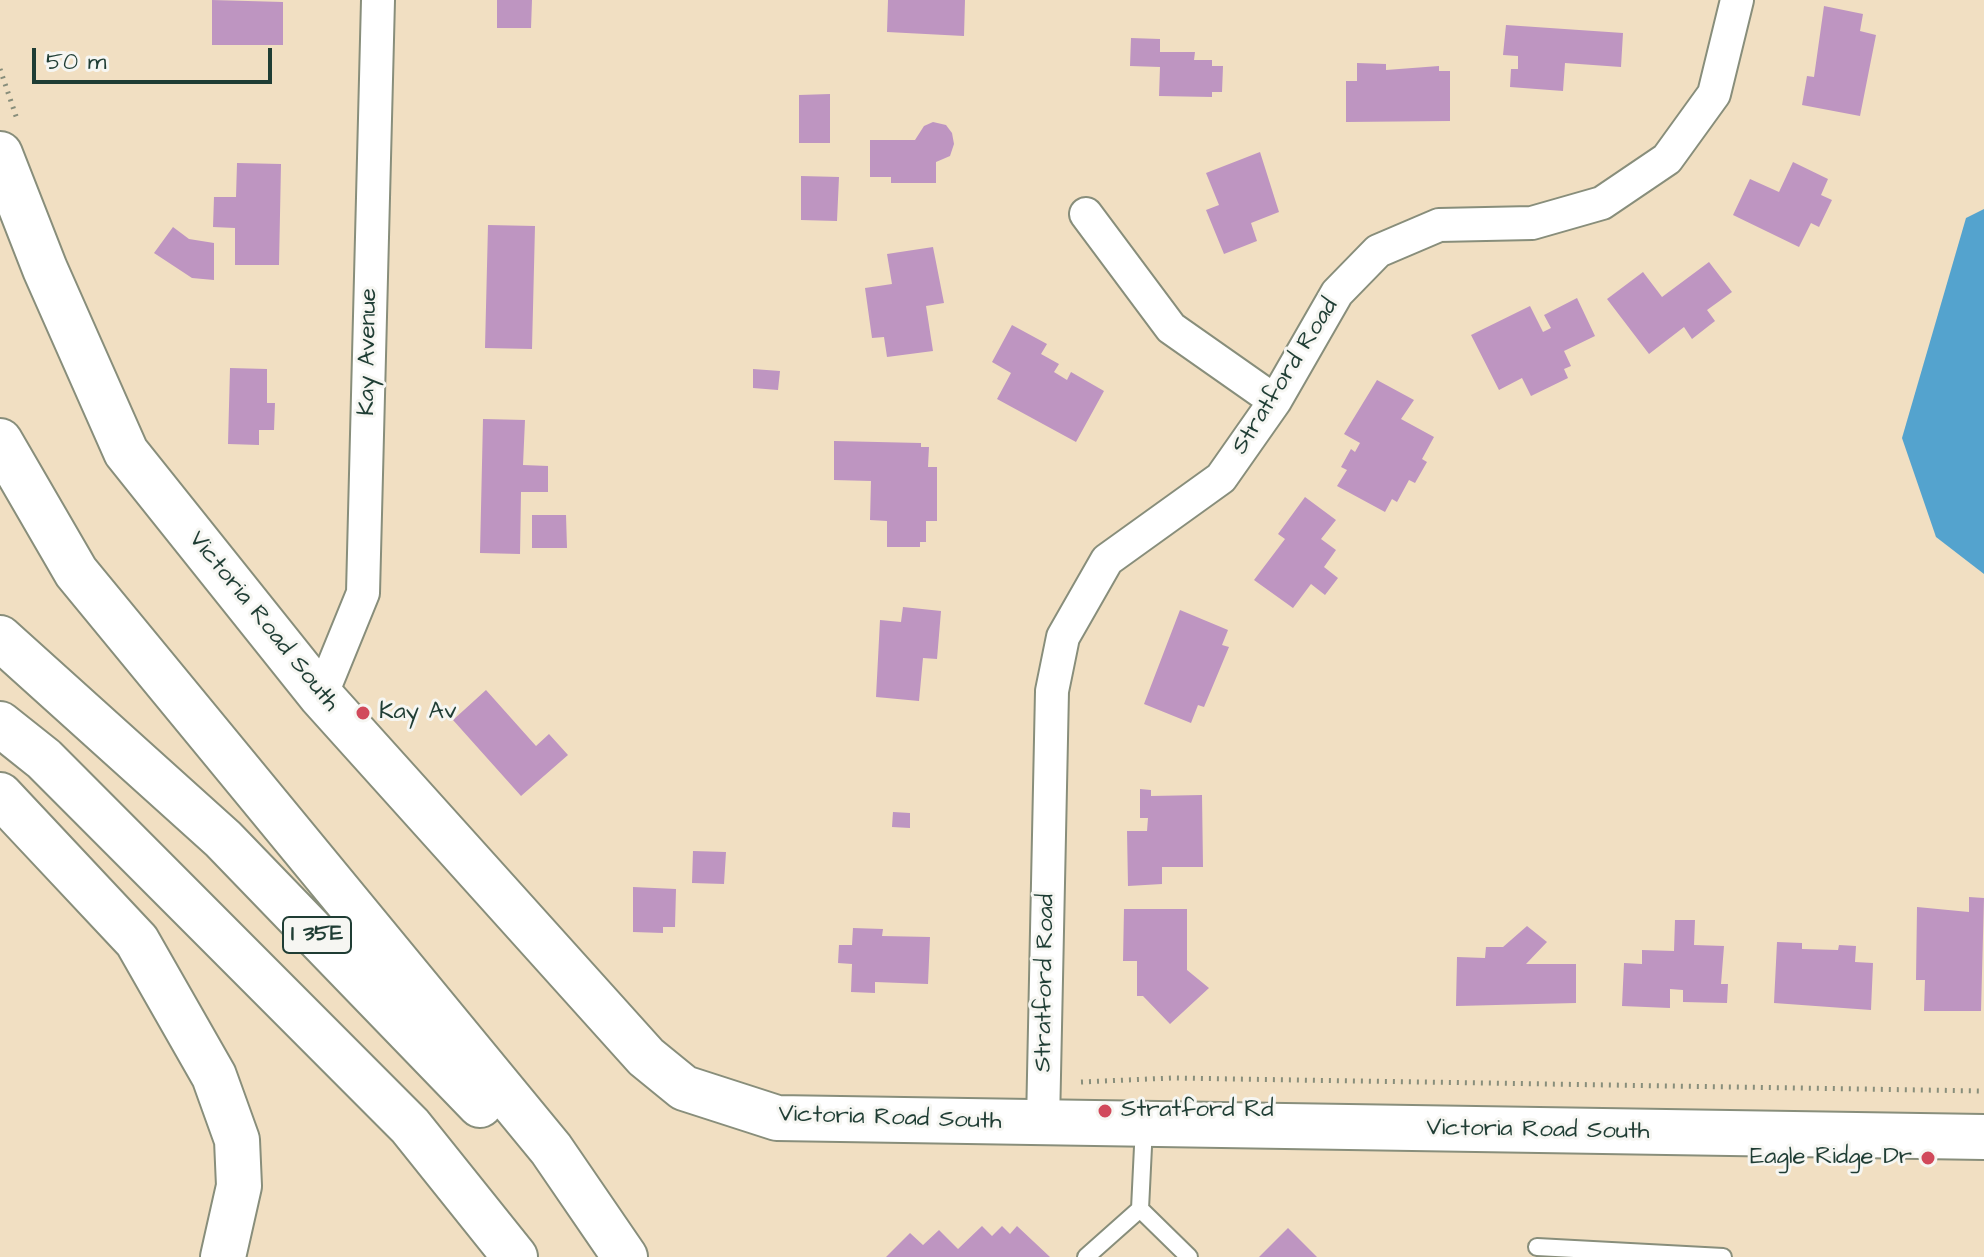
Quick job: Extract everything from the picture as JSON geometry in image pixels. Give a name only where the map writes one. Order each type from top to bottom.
[{"type":"main road","name":"Victoria Road South","points":[[9,140],[45,269],[126,452],[321,696],[646,1057],[684,1088],[777,1118],[1044,1104],[1144,1125],[1984,1137]]},
{"type":"main road","points":[[0,441],[76,572],[551,1149],[625,1257]]},
{"type":"main road","name":"I 35E","points":[[0,638],[223,839],[475,1099],[608,1257]]},
{"type":"main road","name":"I 35E","points":[[0,724],[44,759],[410,1126],[515,1257]]},
{"type":"main road","points":[[0,795],[137,941],[214,1076],[237,1140],[239,1186],[223,1257]]},
{"type":"street","name":"Kay Avenue","points":[[321,696],[363,593],[378,0]]},
{"type":"street","name":"Stratford Road","points":[[1044,1104],[1052,691],[1063,637],[1107,560],[1221,478],[1275,401],[1337,293],[1378,251],[1439,225],[1532,223],[1602,203],[1667,159],[1714,94],[1737,0]]},
{"type":"street","points":[[1086,214],[1171,328],[1275,401]]},
{"type":"lane","points":[[1086,1257],[1140,1209],[1144,1125]]},
{"type":"lane","points":[[1140,1209],[1189,1257]]},
{"type":"lane","points":[[1537,1247],[1723,1257]]},
{"type":"path","points":[[0,69],[9,140]]},
{"type":"path","points":[[1044,1104],[1172,1078],[1984,1091]]},
{"type":"water","points":[[1984,209],[1984,574],[1936,537],[1902,438],[1966,218]]},
{"type":"building","points":[[212,0],[283,2],[283,45],[212,45]]},
{"type":"building","points":[[497,0],[532,0],[531,28],[497,28]]},
{"type":"building","points":[[888,0],[965,0],[964,36],[887,32]]},
{"type":"building","points":[[1824,6],[1863,14],[1860,31],[1876,35],[1860,116],[1802,105],[1807,76],[1814,77]]},
{"type":"building","points":[[1506,25],[1623,33],[1621,67],[1565,63],[1563,91],[1510,87],[1511,69],[1518,69],[1518,56],[1503,55]]},
{"type":"building","points":[[1131,38],[1160,39],[1160,52],[1195,52],[1194,60],[1212,60],[1212,66],[1223,66],[1222,92],[1212,92],[1212,97],[1159,96],[1160,67],[1130,66]]},
{"type":"building","points":[[1357,63],[1386,64],[1386,70],[1439,66],[1439,71],[1450,71],[1450,121],[1346,122],[1346,81],[1357,81]]},
{"type":"building","points":[[830,94],[830,143],[799,143],[799,95]]},
{"type":"building","points":[[933,122],[946,125],[952,133],[954,144],[950,156],[936,162],[936,183],[891,183],[891,177],[870,177],[870,140],[915,140],[924,126]]},
{"type":"building","points":[[1260,152],[1279,212],[1251,223],[1257,241],[1224,254],[1206,210],[1219,205],[1206,173]]},
{"type":"building","points":[[1793,162],[1828,179],[1821,195],[1832,200],[1819,227],[1811,223],[1799,247],[1733,215],[1750,179],[1779,192]]},
{"type":"building","points":[[237,163],[281,164],[279,265],[235,265],[235,228],[213,227],[214,197],[236,197]]},
{"type":"building","points":[[801,176],[839,177],[837,221],[801,220]]},
{"type":"building","points":[[488,225],[535,226],[532,349],[485,348]]},
{"type":"building","points":[[173,227],[189,239],[214,243],[214,280],[192,278],[154,253]]},
{"type":"building","points":[[933,247],[944,303],[926,306],[933,351],[887,357],[884,337],[872,338],[865,288],[892,284],[887,254]]},
{"type":"building","points":[[1709,262],[1732,292],[1707,310],[1715,321],[1692,339],[1684,327],[1649,354],[1607,299],[1643,272],[1662,297]]},
{"type":"building","points":[[1577,298],[1595,336],[1564,351],[1571,366],[1564,369],[1568,378],[1531,396],[1522,378],[1499,390],[1471,335],[1530,306],[1543,332],[1551,328],[1544,315]]},
{"type":"building","points":[[1012,325],[1047,344],[1041,354],[1059,364],[1054,372],[1067,380],[1071,372],[1104,391],[1076,442],[997,399],[1011,373],[992,362]]},
{"type":"building","points":[[230,368],[267,369],[267,403],[275,403],[274,430],[259,430],[259,445],[228,444]]},
{"type":"building","points":[[753,369],[780,371],[778,390],[753,388]]},
{"type":"building","points":[[1377,380],[1414,400],[1401,419],[1434,437],[1422,459],[1427,462],[1415,483],[1409,480],[1397,502],[1392,499],[1385,512],[1337,486],[1347,470],[1341,467],[1351,449],[1355,452],[1360,443],[1344,434]]},
{"type":"building","points":[[483,419],[525,420],[523,465],[548,466],[548,492],[521,492],[520,554],[480,553]]},
{"type":"building","points":[[834,441],[921,443],[921,447],[929,447],[928,467],[937,467],[937,521],[926,521],[926,542],[920,542],[920,547],[887,547],[887,521],[870,520],[871,481],[834,480]]},
{"type":"building","points":[[1305,497],[1336,520],[1321,539],[1336,550],[1324,567],[1338,578],[1325,595],[1311,584],[1293,608],[1254,580],[1285,539],[1278,534]]},
{"type":"building","points":[[532,515],[566,515],[567,548],[532,548]]},
{"type":"building","points":[[903,607],[941,611],[937,659],[923,658],[919,701],[876,697],[880,620],[901,622]]},
{"type":"building","points":[[1180,610],[1228,630],[1222,645],[1229,647],[1204,707],[1198,705],[1191,723],[1144,704]]},
{"type":"building","points":[[486,690],[536,746],[549,734],[568,755],[521,796],[453,720]]},
{"type":"building","points":[[1140,789],[1151,790],[1151,796],[1202,795],[1203,867],[1162,867],[1162,884],[1128,886],[1127,831],[1147,831],[1148,818],[1140,818]]},
{"type":"building","points":[[893,812],[910,813],[910,828],[892,827]]},
{"type":"building","points":[[693,851],[726,852],[724,884],[692,883]]},
{"type":"building","points":[[633,887],[676,889],[675,927],[663,927],[663,933],[633,932]]},
{"type":"building","points":[[1969,897],[1984,898],[1981,1011],[1924,1011],[1925,980],[1916,980],[1917,907],[1969,912]]},
{"type":"building","points":[[1124,909],[1187,909],[1187,970],[1209,988],[1170,1024],[1143,996],[1137,996],[1137,961],[1123,961]]},
{"type":"building","points":[[1675,920],[1695,920],[1694,945],[1724,946],[1721,984],[1728,984],[1727,1003],[1683,1002],[1683,990],[1670,989],[1670,1008],[1622,1006],[1624,963],[1642,964],[1642,950],[1674,951]]},
{"type":"building","points":[[1527,926],[1547,942],[1526,964],[1576,964],[1576,1003],[1456,1006],[1457,957],[1485,958],[1486,947],[1503,947]]},
{"type":"building","points":[[853,928],[883,929],[882,936],[930,937],[928,984],[875,982],[875,993],[851,992],[852,964],[838,963],[839,945],[852,945]]},
{"type":"building","points":[[1777,942],[1802,943],[1802,949],[1838,950],[1839,945],[1856,946],[1855,962],[1873,963],[1871,1010],[1774,1003]]},
{"type":"building","points":[[982,1226],[992,1236],[1002,1226],[1010,1234],[1017,1226],[1050,1257],[886,1257],[910,1233],[923,1245],[939,1230],[958,1249]]},
{"type":"building","points":[[1288,1228],[1317,1257],[1259,1257]]},
{"type":"place","name":"Kay Av","points":[[363,713]]},
{"type":"place","name":"Stratford Rd","points":[[1105,1111]]},
{"type":"place","name":"Eagle Ridge Dr","points":[[1928,1158]]}]
